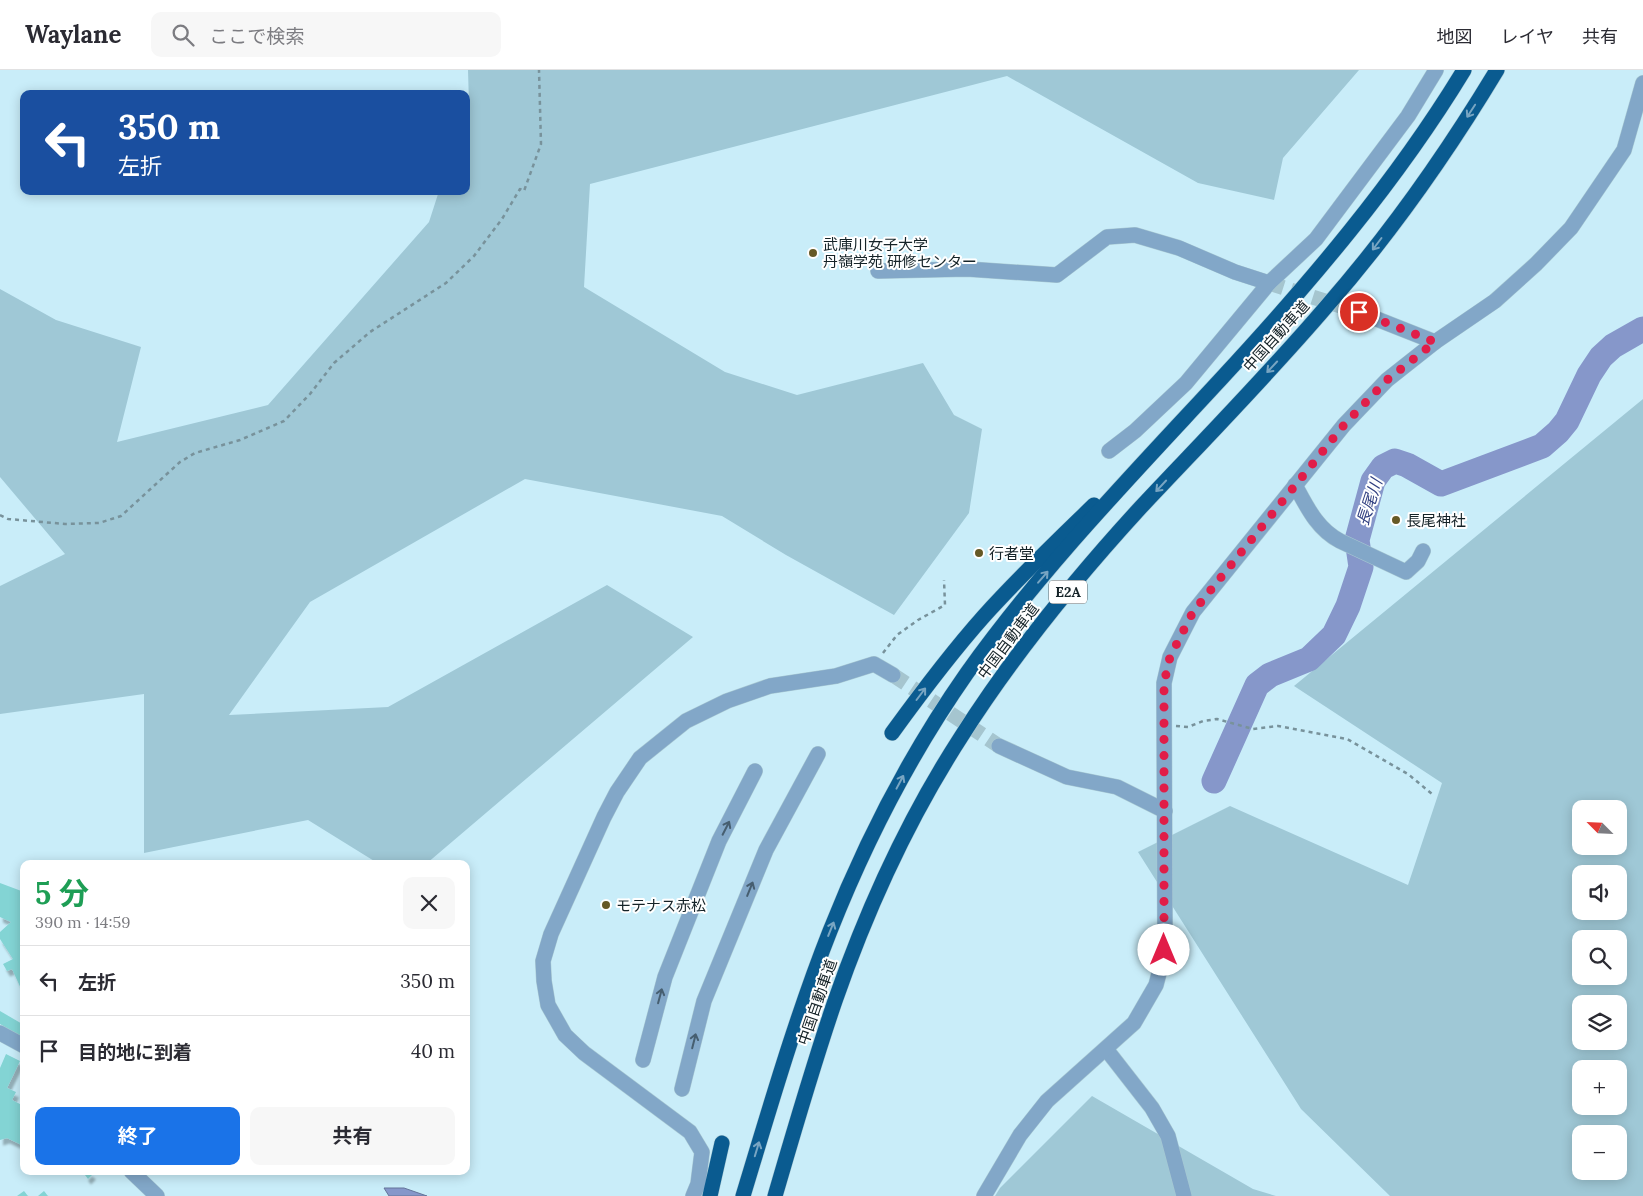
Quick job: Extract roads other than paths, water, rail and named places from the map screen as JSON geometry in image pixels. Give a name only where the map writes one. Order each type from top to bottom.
[{"type":"highway","name":"中国自動車道","points":[[743,1196],[788,1051],[829,933],[856,869],[904,773],[967,674],[1039,581],[1267,328],[1346,236],[1385,186],[1464,70]]},
{"type":"highway","name":"中国自動車道","points":[[775,1196],[835,1000],[857,942],[905,834],[961,736],[1026,643],[1097,558],[1139,510],[1289,349],[1367,257],[1447,149],[1497,70]]},
{"type":"highway","points":[[892,733],[953,653],[996,603],[1052,545],[1161,444]]},
{"type":"highway","points":[[780,1196],[796,1126]]},
{"type":"highway","points":[[710,1196],[722,1143]]},
{"type":"street","points":[[1109,451],[1135,431],[1186,383],[1269,283],[1316,240],[1408,116],[1436,70]]},
{"type":"street","points":[[984,1196],[1020,1135],[1047,1101],[1134,1023],[1156,985],[1164,950],[1164,683],[1170,657],[1193,612],[1344,425],[1387,380],[1435,342],[1495,301],[1536,264],[1571,228],[1624,150],[1643,83]]},
{"type":"street","points":[[878,271],[968,269],[1057,275],[1107,237],[1135,235],[1179,248],[1235,272],[1269,283]]},
{"type":"street","points":[[1359,312],[1435,342]]},
{"type":"street","points":[[1295,485],[1318,525],[1330,536],[1406,572],[1418,561],[1423,551]]},
{"type":"street","points":[[693,1196],[698,1184],[702,1152],[690,1132],[584,1053],[565,1035],[548,1005],[543,961],[551,934],[617,792],[640,758],[686,721],[727,701],[770,686],[836,676],[874,664],[893,675]]},
{"type":"street","points":[[999,746],[1067,777],[1118,787],[1165,810]]},
{"type":"street","points":[[682,1089],[704,1001],[766,850],[818,754]]},
{"type":"street","points":[[643,1060],[665,977],[720,841],[755,771]]},
{"type":"street","points":[[0,1033],[20,1044]]},
{"type":"street","points":[[1106,1049],[1152,1108],[1168,1136],[1184,1196]]},
{"type":"street","points":[[135,1175],[157,1196]]},
{"type":"water","points":[[384,1188],[404,1188],[427,1196],[389,1196]]},
{"type":"waterway","name":"長尾川","points":[[1214,781],[1257,685],[1270,675],[1309,659],[1334,635],[1348,606],[1361,567],[1357,540],[1373,481],[1383,467],[1395,461],[1407,465],[1441,484],[1542,446],[1567,421],[1589,375],[1601,357],[1613,346],[1643,329]]},
{"type":"tunnel","points":[[1269,283],[1359,312]]},
{"type":"tunnel","points":[[893,675],[999,746]]},
{"type":"place","name":"武庫川女子大学 丹嶺学苑 研修センター","points":[[813,253]]},
{"type":"place","name":"長尾神社","points":[[1396,520]]},
{"type":"place","name":"行者堂","points":[[979,553]]},
{"type":"place","name":"モテナス赤松","points":[[606,905]]}]
